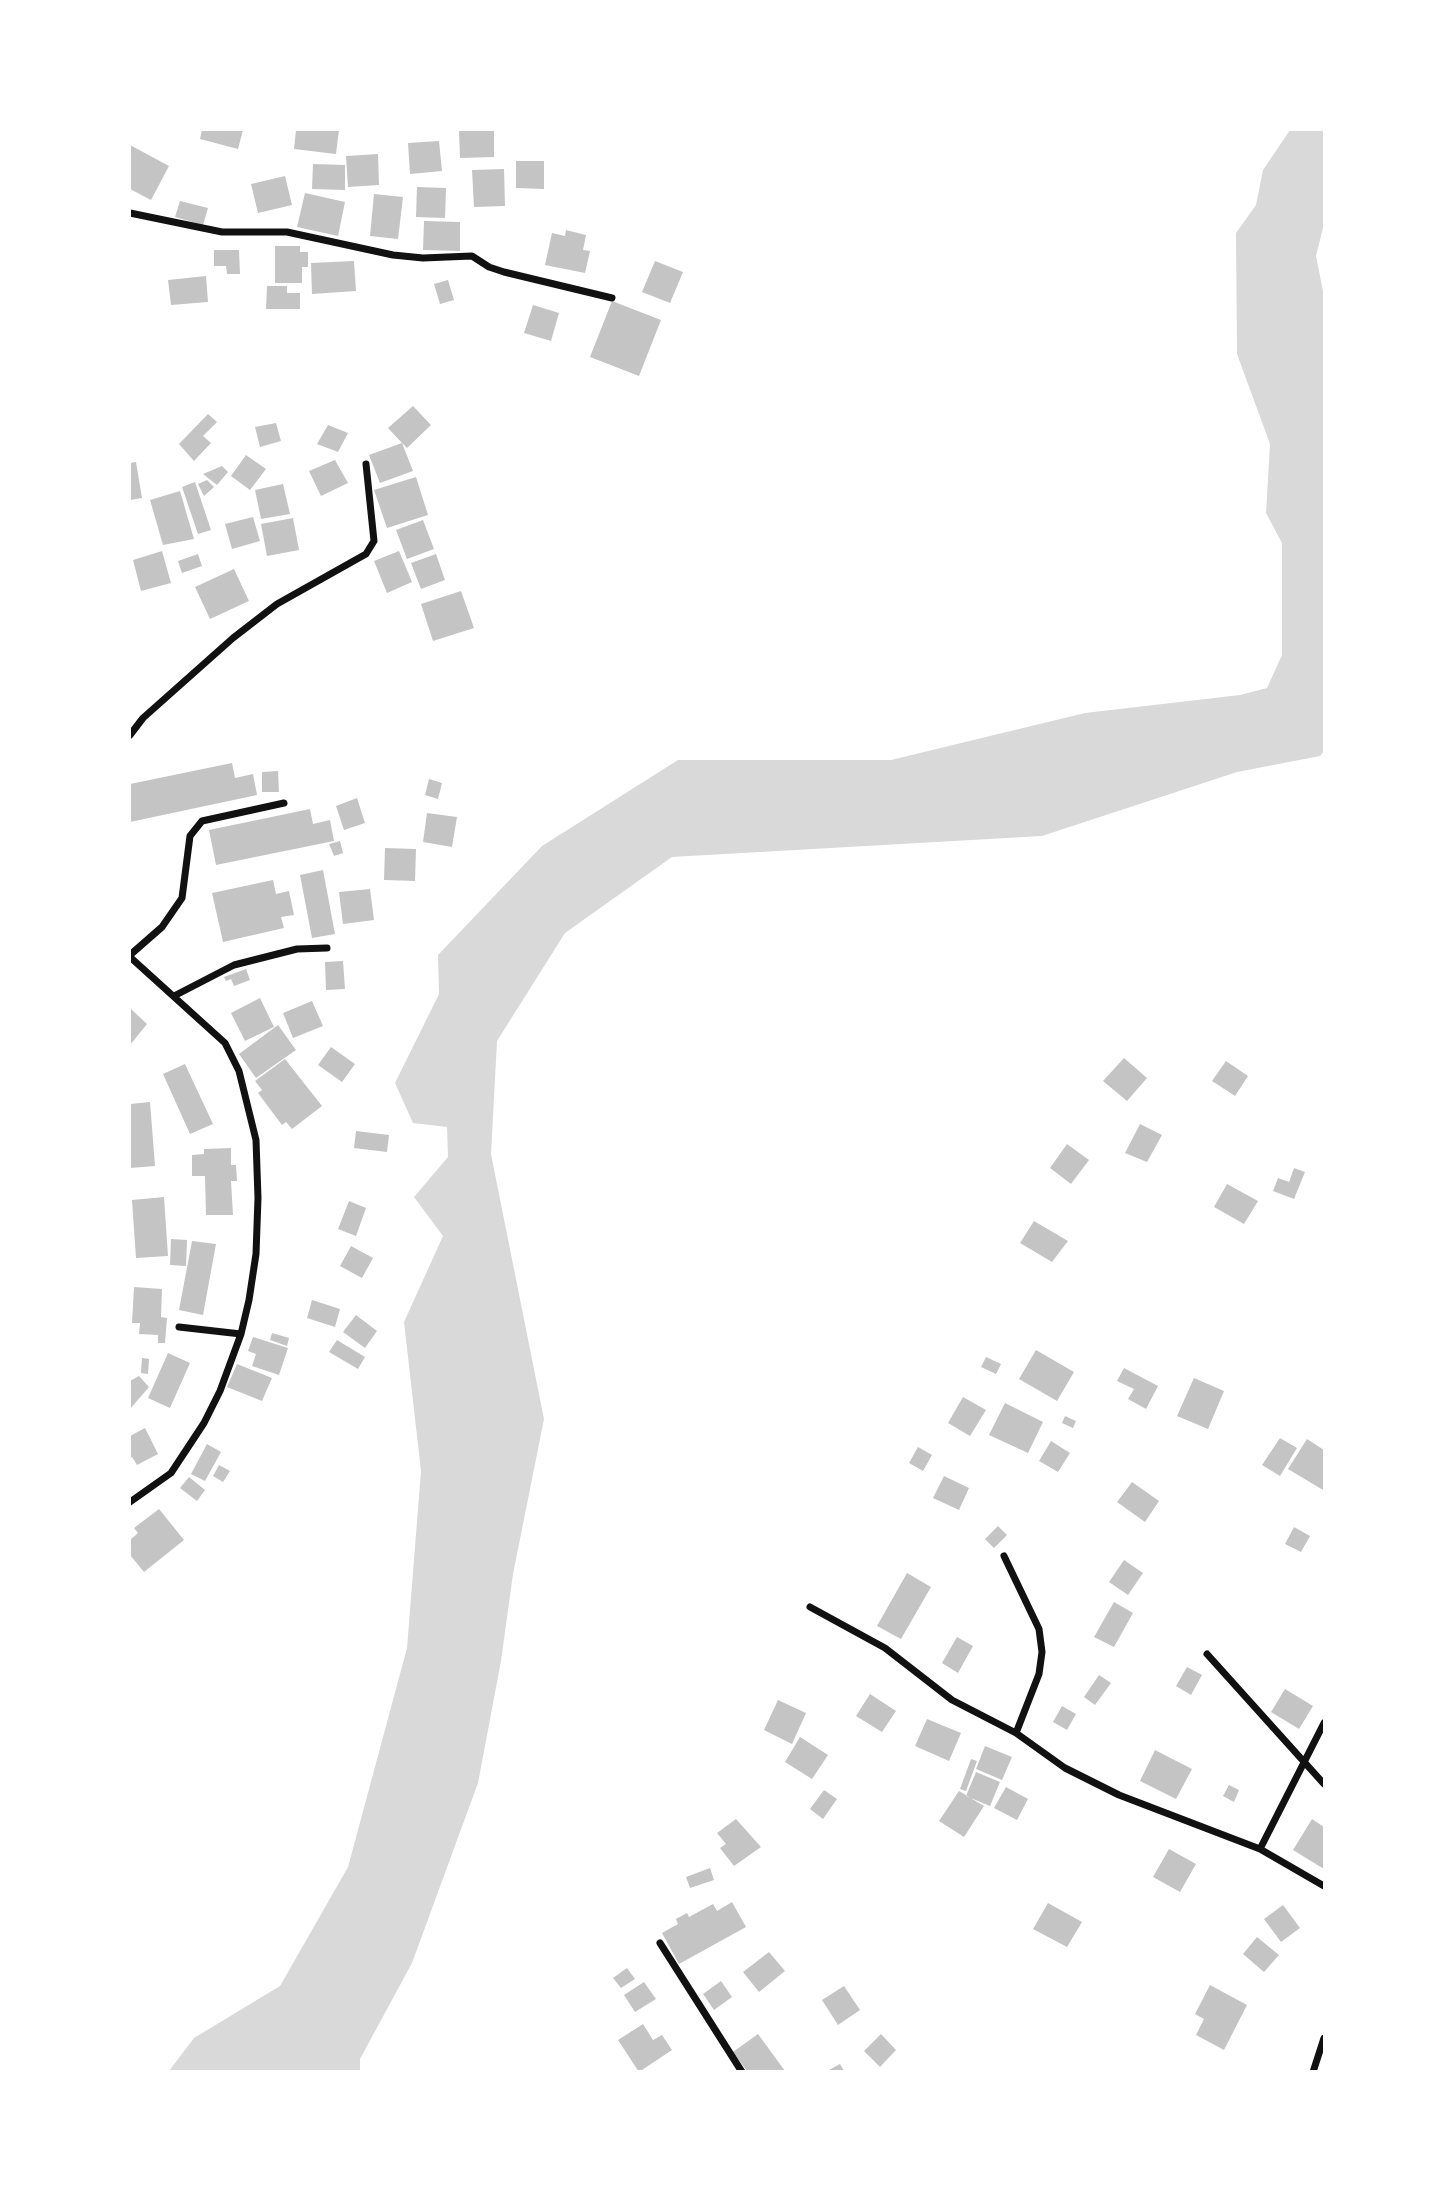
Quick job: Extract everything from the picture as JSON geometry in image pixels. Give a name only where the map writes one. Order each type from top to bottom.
[{"type":"street","points":[[130,213],[222,232],[286,232],[393,255],[423,258],[472,256],[489,267],[504,272],[612,298]]},
{"type":"street","points":[[130,735],[143,718],[233,638],[277,604],[366,554],[374,541],[366,464]]},
{"type":"street","points":[[130,1502],[171,1473],[220,1391],[241,1334],[256,1254],[256,1140],[239,1071],[225,1043],[130,956],[162,927],[182,898],[190,836],[202,821],[284,803]]},
{"type":"street","points":[[174,996],[234,965],[297,949],[327,947]]},
{"type":"street","points":[[179,1327],[241,1334]]},
{"type":"street","points":[[1004,1556],[1040,1629],[1042,1651],[1039,1674],[1016,1733]]},
{"type":"street","points":[[810,1608],[885,1648],[952,1700],[1016,1733],[1065,1768],[1119,1795],[1259,1849],[1325,1886]]},
{"type":"street","points":[[1208,1654],[1325,1784]]},
{"type":"street","points":[[1259,1849],[1325,1723]]},
{"type":"street","points":[[660,1943],[742,2071]]},
{"type":"street","points":[[1312,2071],[1325,2038]]},
{"type":"shaded area","points":[[1290,130],[1324,130],[1324,224],[1316,256],[1324,296],[1324,751],[1320,756],[1237,772],[1042,836],[672,857],[565,933],[497,1041],[491,1154],[544,1419],[513,1574],[501,1661],[478,1783],[412,1963],[360,2059],[360,2071],[169,2071],[194,2038],[280,1986],[348,1867],[407,1648],[421,1471],[404,1322],[443,1236],[414,1197],[448,1157],[447,1127],[413,1123],[395,1083],[439,994],[438,955],[542,846],[678,760],[891,760],[1085,713],[1240,695],[1267,688],[1282,655],[1282,543],[1266,513],[1270,444],[1237,354],[1236,233],[1256,205],[1263,170]]},
{"type":"building","points":[[202,130],[243,130],[238,149],[200,139]]},
{"type":"building","points":[[296,130],[339,130],[336,154],[294,149]]},
{"type":"building","points":[[459,130],[494,130],[494,157],[460,158]]},
{"type":"building","points":[[439,141],[442,171],[410,174],[408,143]]},
{"type":"building","points":[[130,145],[169,166],[151,200],[130,189]]},
{"type":"building","points":[[378,154],[379,185],[348,187],[346,156]]},
{"type":"building","points":[[516,161],[544,161],[544,189],[516,188]]},
{"type":"building","points":[[313,164],[345,165],[345,190],[312,189]]},
{"type":"building","points":[[504,169],[505,206],[474,207],[472,170]]},
{"type":"building","points":[[285,176],[292,205],[258,213],[251,184]]},
{"type":"building","points":[[417,187],[446,188],[445,218],[416,217]]},
{"type":"building","points":[[305,193],[345,202],[338,236],[297,227]]},
{"type":"building","points":[[374,194],[403,197],[398,239],[370,236]]},
{"type":"building","points":[[180,201],[208,208],[203,225],[175,217]]},
{"type":"building","points":[[424,221],[460,222],[460,251],[423,250]]},
{"type":"building","points":[[566,230],[586,235],[583,250],[590,251],[585,273],[545,265],[552,233],[565,236]]},
{"type":"building","points":[[275,246],[300,246],[300,252],[308,252],[308,267],[302,267],[302,283],[275,283]]},
{"type":"building","points":[[214,250],[239,250],[240,274],[227,274],[226,266],[214,266]]},
{"type":"building","points":[[354,261],[356,291],[312,294],[311,263]]},
{"type":"building","points":[[655,261],[683,272],[670,303],[642,292]]},
{"type":"building","points":[[206,276],[208,302],[171,305],[168,280]]},
{"type":"building","points":[[448,280],[454,300],[440,304],[434,284]]},
{"type":"building","points":[[267,286],[287,286],[287,293],[300,293],[300,309],[266,309]]},
{"type":"building","points":[[612,301],[661,320],[639,376],[590,357]]},
{"type":"building","points":[[533,305],[559,313],[551,341],[524,333]]},
{"type":"building","points":[[413,406],[431,425],[407,448],[388,428]]},
{"type":"building","points":[[208,414],[217,422],[203,436],[211,443],[194,461],[179,444]]},
{"type":"building","points":[[276,423],[281,441],[260,447],[255,427]]},
{"type":"building","points":[[328,425],[348,433],[338,452],[317,444]]},
{"type":"building","points":[[402,443],[413,471],[380,483],[369,455]]},
{"type":"building","points":[[246,455],[266,469],[250,490],[231,476]]},
{"type":"building","points":[[335,460],[348,483],[321,496],[309,471]]},
{"type":"building","points":[[136,462],[142,498],[130,500],[130,463]]},
{"type":"building","points":[[222,466],[228,472],[217,485],[203,474]]},
{"type":"building","points":[[416,477],[428,515],[387,528],[374,490]]},
{"type":"building","points":[[207,480],[214,487],[204,496],[198,484]]},
{"type":"building","points":[[195,482],[211,530],[198,534],[182,487]]},
{"type":"building","points":[[283,484],[290,514],[261,519],[255,490]]},
{"type":"building","points":[[180,491],[194,539],[163,545],[150,500]]},
{"type":"building","points":[[253,517],[260,541],[232,549],[225,524]]},
{"type":"building","points":[[293,518],[299,550],[267,556],[261,524]]},
{"type":"building","points":[[423,520],[434,549],[407,559],[396,530]]},
{"type":"building","points":[[162,551],[171,583],[141,591],[133,560]]},
{"type":"building","points":[[399,551],[412,582],[387,593],[374,561]]},
{"type":"building","points":[[198,554],[202,566],[182,573],[178,561]]},
{"type":"building","points":[[436,554],[445,580],[421,589],[411,563]]},
{"type":"building","points":[[234,569],[249,601],[210,619],[195,587]]},
{"type":"building","points":[[461,591],[474,628],[433,641],[421,604]]},
{"type":"building","points":[[232,763],[235,778],[253,774],[257,795],[130,822],[130,784]]},
{"type":"building","points":[[278,771],[279,792],[262,792],[262,772]]},
{"type":"building","points":[[429,779],[442,783],[438,799],[425,795]]},
{"type":"building","points":[[357,798],[365,823],[344,830],[336,806]]},
{"type":"building","points":[[310,809],[313,824],[330,820],[334,841],[216,865],[209,830]]},
{"type":"building","points":[[427,813],[457,817],[452,847],[423,842]]},
{"type":"building","points":[[340,841],[343,853],[334,856],[329,844]]},
{"type":"building","points":[[385,848],[416,849],[415,881],[384,880]]},
{"type":"building","points":[[323,870],[335,934],[312,938],[300,875]]},
{"type":"building","points":[[273,880],[276,894],[289,891],[294,915],[281,917],[284,928],[223,942],[212,893]]},
{"type":"building","points":[[370,889],[374,920],[343,924],[339,892]]},
{"type":"building","points":[[343,961],[345,989],[326,990],[325,962]]},
{"type":"building","points":[[246,969],[250,980],[234,986],[231,979],[226,981],[224,977]]},
{"type":"building","points":[[260,998],[274,1027],[245,1041],[231,1013]]},
{"type":"building","points":[[312,1001],[323,1026],[293,1038],[283,1013]]},
{"type":"building","points":[[130,1008],[147,1024],[130,1045]]},
{"type":"building","points":[[278,1025],[296,1050],[256,1078],[239,1054]]},
{"type":"building","points":[[331,1047],[355,1064],[342,1082],[318,1065]]},
{"type":"building","points":[[1124,1058],[1147,1078],[1127,1101],[1103,1081]]},
{"type":"building","points":[[285,1059],[322,1106],[292,1129],[286,1122],[282,1125],[258,1093],[262,1090],[255,1081]]},
{"type":"building","points":[[1226,1061],[1248,1076],[1235,1096],[1212,1081]]},
{"type":"building","points":[[185,1064],[213,1124],[190,1134],[163,1074]]},
{"type":"building","points":[[150,1102],[155,1166],[130,1168],[130,1104]]},
{"type":"building","points":[[1140,1124],[1162,1135],[1147,1162],[1125,1153]]},
{"type":"building","points":[[356,1131],[389,1135],[387,1152],[354,1148]]},
{"type":"building","points":[[1067,1144],[1089,1160],[1071,1184],[1050,1168]]},
{"type":"building","points":[[231,1148],[231,1165],[236,1165],[237,1181],[231,1181],[233,1215],[206,1215],[205,1176],[192,1176],[192,1155],[204,1154],[204,1149]]},
{"type":"building","points":[[1294,1168],[1305,1172],[1294,1199],[1273,1191],[1278,1178],[1289,1182]]},
{"type":"building","points":[[1227,1184],[1258,1201],[1244,1224],[1214,1207]]},
{"type":"building","points":[[164,1197],[168,1256],[136,1258],[132,1200]]},
{"type":"building","points":[[349,1201],[366,1208],[356,1236],[338,1229]]},
{"type":"building","points":[[1034,1221],[1068,1241],[1052,1262],[1020,1243]]},
{"type":"building","points":[[171,1239],[187,1240],[186,1266],[170,1265]]},
{"type":"building","points":[[192,1241],[216,1244],[203,1315],[179,1310]]},
{"type":"building","points":[[351,1246],[373,1258],[362,1278],[340,1266]]},
{"type":"building","points":[[134,1287],[162,1289],[161,1317],[167,1318],[165,1343],[158,1343],[158,1335],[139,1334],[140,1323],[132,1323]]},
{"type":"building","points":[[312,1300],[340,1309],[335,1327],[307,1318]]},
{"type":"building","points":[[356,1315],[377,1331],[365,1348],[343,1332]]},
{"type":"building","points":[[272,1333],[289,1338],[287,1346],[270,1340]]},
{"type":"building","points":[[253,1337],[288,1348],[279,1375],[252,1366],[256,1354],[248,1351]]},
{"type":"building","points":[[337,1340],[365,1357],[358,1369],[329,1352]]},
{"type":"building","points":[[1036,1350],[1074,1372],[1057,1401],[1019,1379]]},
{"type":"building","points":[[168,1353],[190,1363],[170,1408],[148,1398]]},
{"type":"building","points":[[986,1357],[1001,1364],[996,1374],[981,1367]]},
{"type":"building","points":[[142,1358],[149,1359],[148,1374],[141,1373]]},
{"type":"building","points":[[237,1364],[272,1378],[262,1401],[227,1387]]},
{"type":"building","points":[[1124,1368],[1158,1386],[1146,1409],[1128,1399],[1134,1389],[1117,1381]]},
{"type":"building","points":[[139,1376],[149,1387],[130,1409],[130,1381]]},
{"type":"building","points":[[1194,1378],[1224,1391],[1208,1429],[1177,1416]]},
{"type":"building","points":[[963,1397],[986,1410],[970,1436],[948,1423]]},
{"type":"building","points":[[1005,1403],[1043,1422],[1028,1453],[989,1435]]},
{"type":"building","points":[[1065,1416],[1076,1421],[1073,1428],[1062,1423]]},
{"type":"building","points":[[145,1428],[158,1454],[137,1465],[132,1457],[130,1458],[130,1436]]},
{"type":"building","points":[[1280,1438],[1297,1448],[1280,1476],[1262,1465]]},
{"type":"building","points":[[1307,1439],[1324,1450],[1323,1490],[1288,1469]]},
{"type":"building","points":[[1051,1441],[1070,1453],[1058,1472],[1039,1461]]},
{"type":"building","points":[[207,1444],[221,1452],[205,1481],[191,1474]]},
{"type":"building","points":[[918,1447],[932,1455],[923,1471],[909,1463]]},
{"type":"building","points":[[219,1465],[230,1471],[223,1482],[213,1476]]},
{"type":"building","points":[[944,1476],[969,1488],[959,1510],[933,1498]]},
{"type":"building","points":[[189,1477],[205,1490],[197,1501],[180,1488]]},
{"type":"building","points":[[1132,1482],[1159,1501],[1145,1522],[1117,1502]]},
{"type":"building","points":[[159,1509],[184,1540],[144,1572],[130,1555],[130,1540],[138,1533],[134,1528]]},
{"type":"building","points":[[998,1526],[1007,1535],[994,1548],[985,1539]]},
{"type":"building","points":[[1294,1527],[1310,1536],[1301,1552],[1285,1544]]},
{"type":"building","points":[[1124,1560],[1143,1573],[1128,1595],[1109,1582]]},
{"type":"building","points":[[907,1573],[931,1587],[901,1639],[877,1626]]},
{"type":"building","points":[[1114,1602],[1133,1613],[1114,1647],[1094,1637]]},
{"type":"building","points":[[957,1637],[973,1646],[958,1673],[942,1663]]},
{"type":"building","points":[[1187,1667],[1202,1675],[1191,1695],[1176,1686]]},
{"type":"building","points":[[1099,1675],[1111,1683],[1095,1705],[1084,1697]]},
{"type":"building","points":[[1285,1689],[1313,1706],[1299,1729],[1271,1712]]},
{"type":"building","points":[[870,1694],[896,1711],[882,1732],[856,1716]]},
{"type":"building","points":[[778,1700],[806,1713],[792,1744],[764,1730]]},
{"type":"building","points":[[1062,1706],[1076,1714],[1067,1730],[1053,1722]]},
{"type":"building","points":[[927,1719],[961,1733],[949,1761],[915,1746]]},
{"type":"building","points":[[800,1737],[828,1755],[812,1779],[785,1762]]},
{"type":"building","points":[[985,1746],[1012,1757],[1002,1780],[976,1769]]},
{"type":"building","points":[[1155,1750],[1192,1769],[1176,1799],[1140,1781]]},
{"type":"building","points":[[971,1759],[977,1761],[966,1791],[960,1789]]},
{"type":"building","points":[[976,1772],[1000,1782],[990,1806],[966,1796]]},
{"type":"building","points":[[1229,1785],[1239,1790],[1234,1802],[1223,1796]]},
{"type":"building","points":[[1006,1787],[1028,1799],[1017,1820],[994,1808]]},
{"type":"building","points":[[824,1790],[837,1799],[823,1819],[810,1809]]},
{"type":"building","points":[[959,1791],[984,1806],[964,1837],[939,1821]]},
{"type":"building","points":[[736,1819],[761,1847],[734,1866],[720,1848],[726,1844],[717,1833]]},
{"type":"building","points":[[1312,1819],[1324,1827],[1324,1869],[1293,1850]]},
{"type":"building","points":[[1169,1849],[1196,1864],[1180,1892],[1153,1877]]},
{"type":"building","points":[[710,1868],[714,1880],[690,1888],[686,1877]]},
{"type":"building","points":[[732,1902],[746,1927],[679,1964],[662,1933],[678,1924],[676,1919],[687,1913],[689,1917],[713,1904],[717,1911]]},
{"type":"building","points":[[1048,1903],[1082,1922],[1067,1947],[1033,1929]]},
{"type":"building","points":[[1283,1905],[1300,1928],[1281,1942],[1264,1919]]},
{"type":"building","points":[[1257,1937],[1279,1955],[1264,1972],[1243,1954]]},
{"type":"building","points":[[769,1952],[785,1971],[759,1992],[743,1972]]},
{"type":"building","points":[[627,1968],[635,1979],[621,1988],[613,1978]]},
{"type":"building","points":[[721,1981],[732,1997],[714,2010],[703,1994]]},
{"type":"building","points":[[644,1982],[656,1999],[635,2012],[624,1995]]},
{"type":"building","points":[[1210,1985],[1247,2005],[1224,2050],[1196,2035],[1204,2019],[1195,2014]]},
{"type":"building","points":[[844,1986],[860,2010],[838,2025],[822,2000]]},
{"type":"building","points":[[643,2024],[653,2040],[662,2035],[672,2050],[639,2072],[618,2040]]},
{"type":"building","points":[[758,2034],[785,2071],[747,2071],[733,2052]]},
{"type":"building","points":[[881,2034],[896,2050],[880,2067],[864,2051]]},
{"type":"building","points":[[840,2064],[844,2071],[827,2071]]}]
